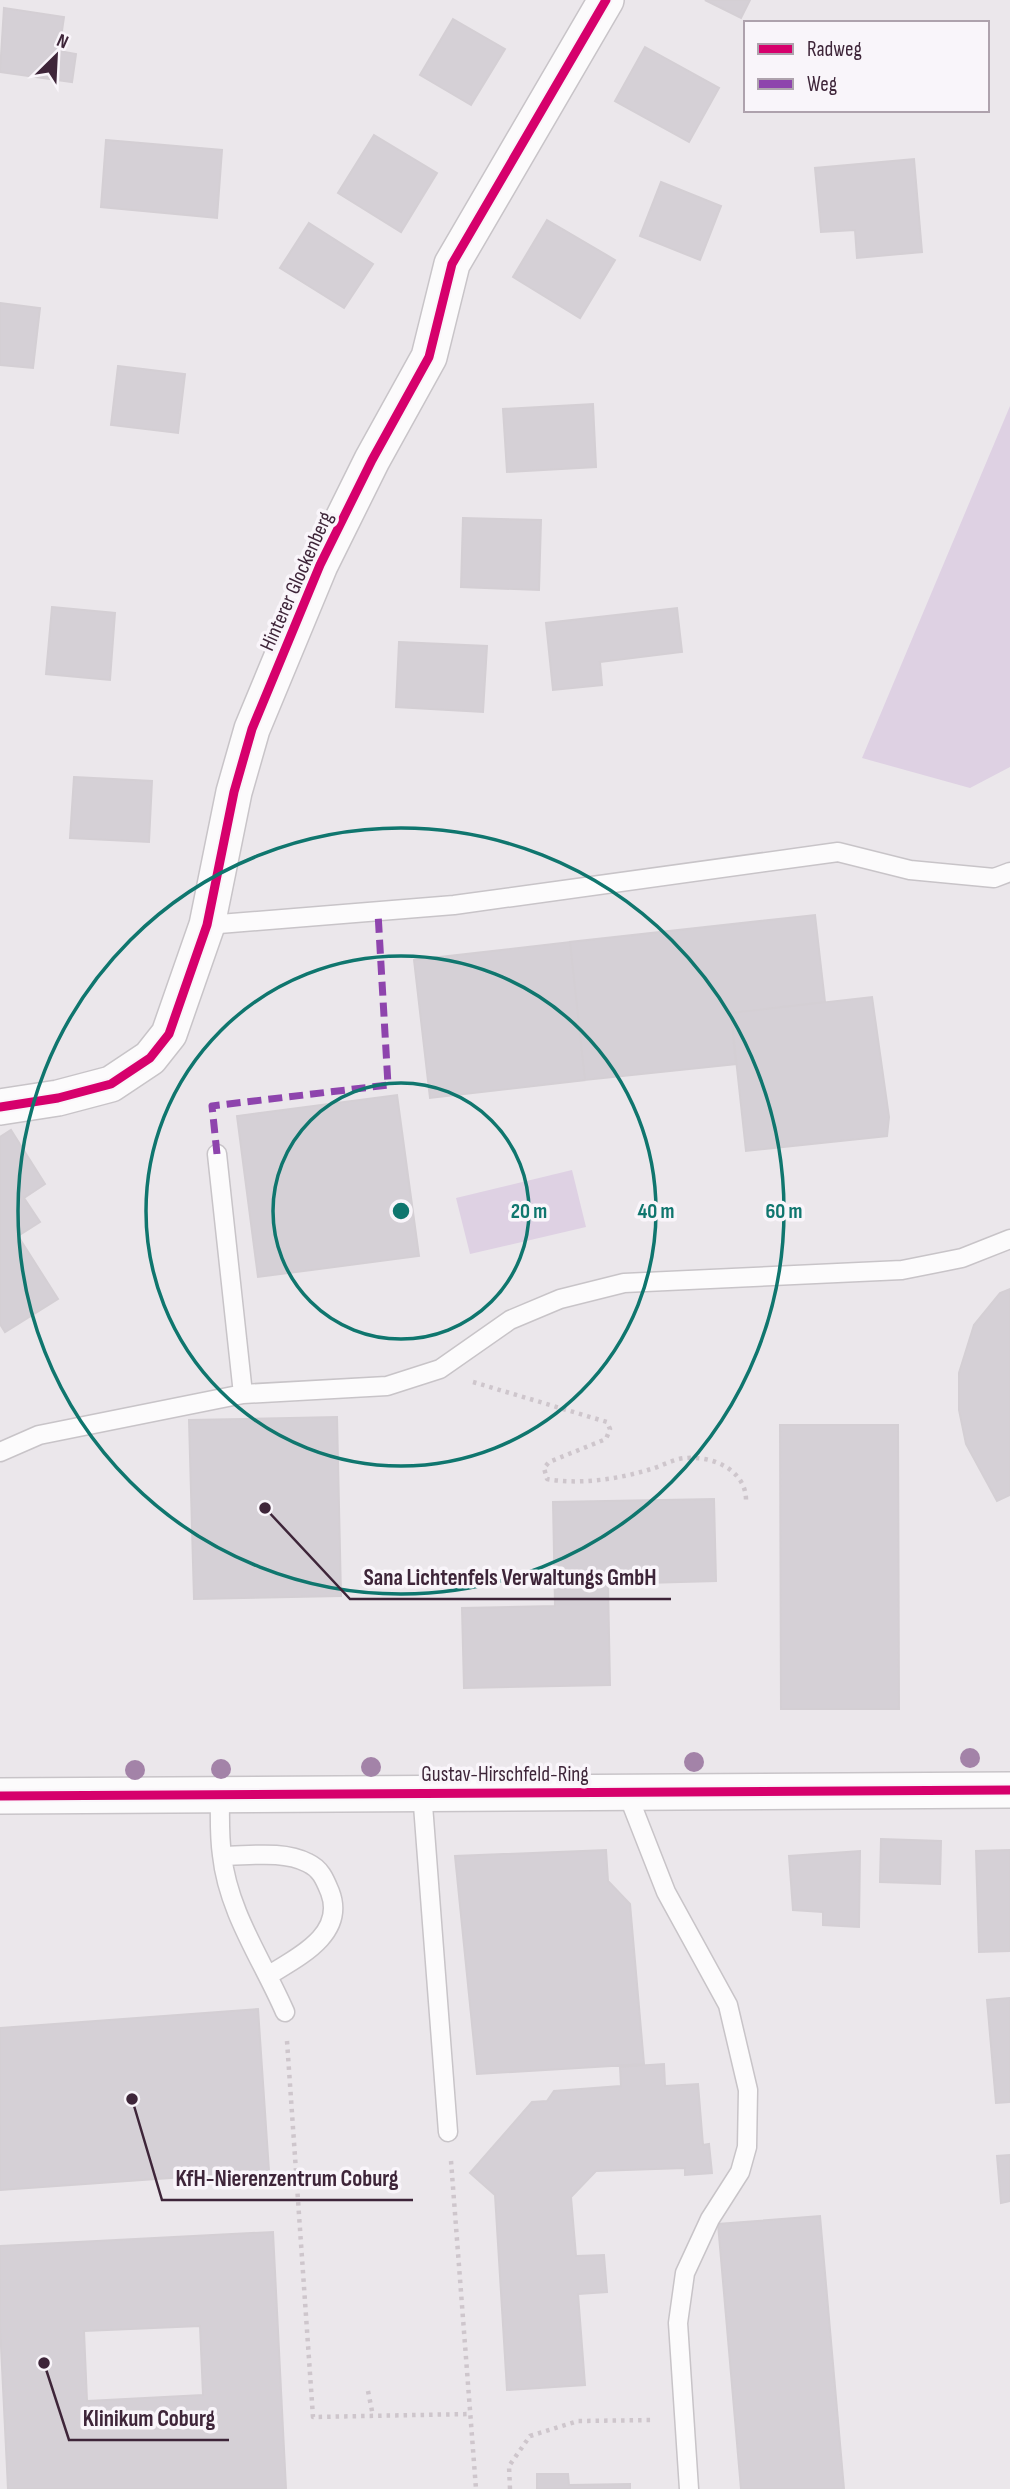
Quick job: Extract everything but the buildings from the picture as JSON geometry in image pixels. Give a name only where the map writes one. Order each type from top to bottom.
[{"type":"street","name":"Hinterer Glockenberg","points":[[0,1107],[58,1098],[111,1084],[150,1058],[169,1034],[207,925],[234,792],[252,729],[320,565],[372,460],[429,357],[452,264],[606,0]]},
{"type":"street","name":"Gustav-Hirschfeld-Ring","points":[[0,1796],[626,1790],[1010,1790]]},
{"type":"lane","points":[[207,925],[454,905],[838,852],[910,870],[994,877],[1010,872]]},
{"type":"lane","points":[[217,1154],[243,1394]]},
{"type":"lane","points":[[0,1452],[39,1436],[243,1394],[387,1386],[440,1369],[510,1320],[560,1299],[624,1283],[902,1270],[962,1258],[1010,1239]]},
{"type":"lane","points":[[626,1790],[666,1892],[728,2005],[748,2090],[747,2147],[740,2172],[710,2219],[685,2273],[678,2323],[689,2489]]},
{"type":"lane","points":[[422,1792],[449,2133]]},
{"type":"lane","points":[[220,1794],[222,1856],[228,1885],[250,1942],[269,1975],[285,2012]]},
{"type":"lane","points":[[222,1856],[286,1856],[309,1863],[323,1875],[335,1905],[331,1922],[312,1949],[269,1975]]},
{"type":"path","points":[[440,1369],[607,1422],[610,1429],[606,1439],[549,1462],[544,1468],[547,1479],[600,1480],[648,1470],[685,1458],[710,1459],[737,1474],[746,1488],[746,1500]]},
{"type":"path","points":[[285,2012],[313,2417],[470,2414]]},
{"type":"path","points":[[449,2133],[476,2489]]},
{"type":"path","points":[[368,2391],[373,2416]]},
{"type":"path","points":[[510,2489],[509,2466],[530,2435],[578,2421],[683,2420]]},
{"type":"shaded area","points":[[1010,406],[1010,767],[970,788],[862,758]]},
{"type":"shaded area","points":[[572,1170],[586,1227],[470,1254],[456,1198]]},
{"type":"marked path","points":[[217,1154],[212,1106],[388,1085],[378,913]]},
{"type":"cycle path","points":[[0,1107],[58,1098],[111,1084],[150,1058],[169,1034],[207,925],[234,792],[252,729],[320,565],[372,460],[429,357],[452,264],[606,0]]},
{"type":"cycle path","points":[[0,1796],[1010,1790]]},
{"type":"place","name":"Sana Lichtenfels Verwaltungs GmbH","points":[[265,1508]]},
{"type":"place","name":"KfH-Nierenzentrum Coburg","points":[[132,2099]]},
{"type":"place","name":"Klinikum Coburg","points":[[44,2363]]}]
